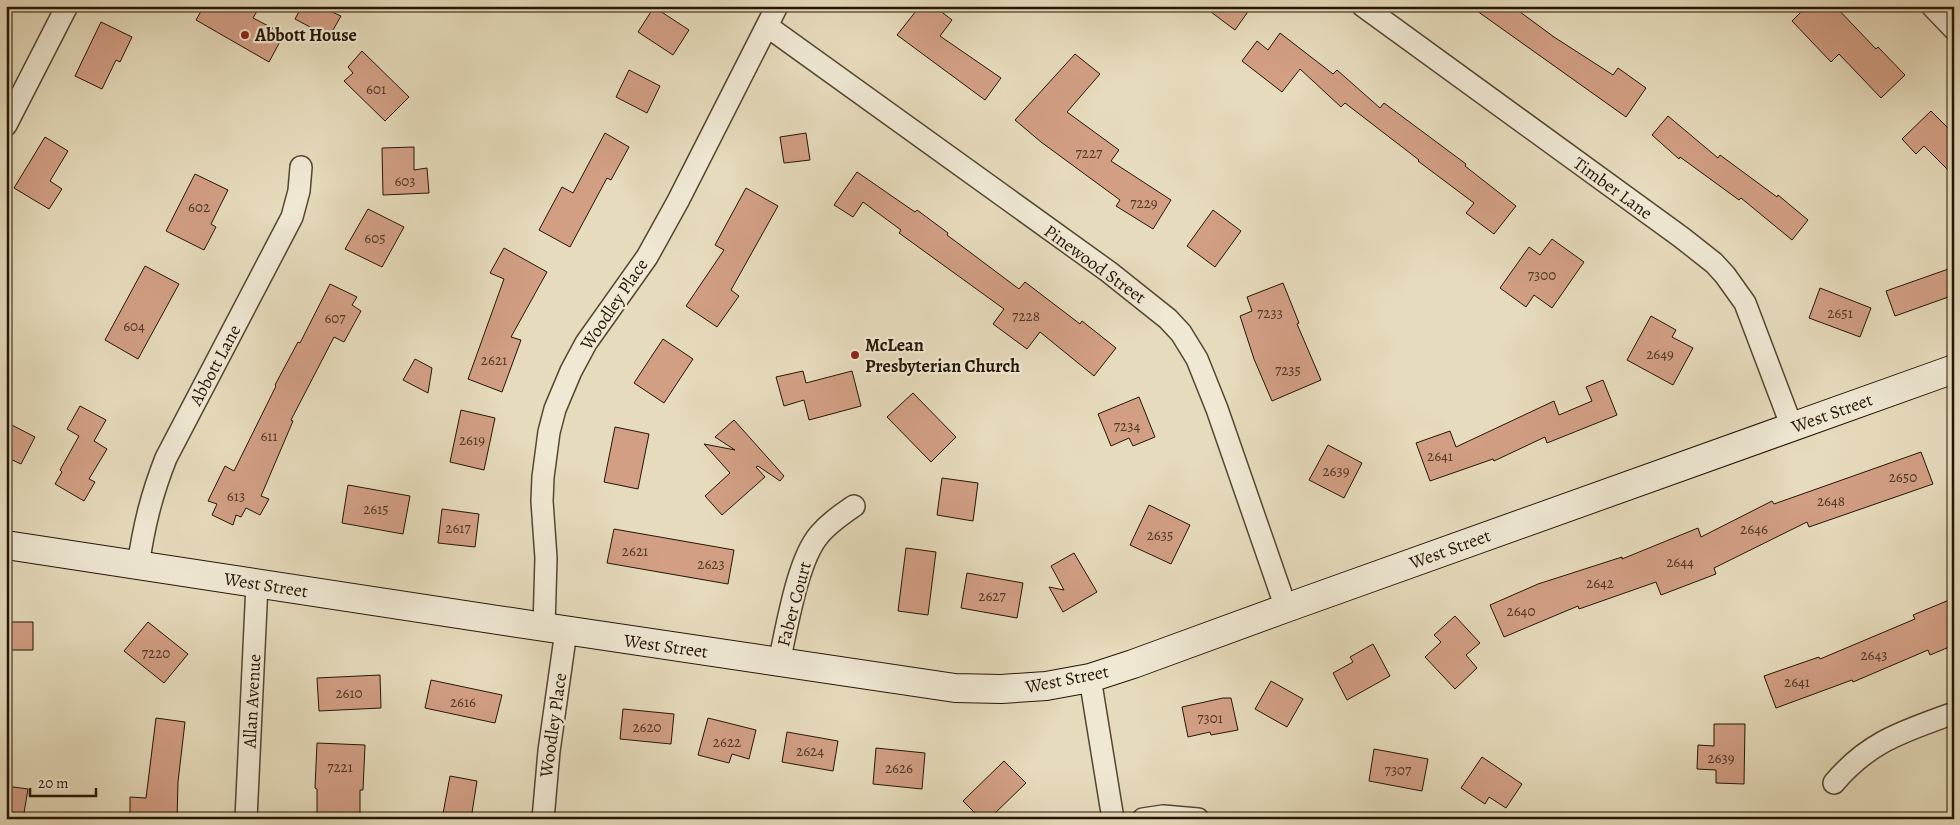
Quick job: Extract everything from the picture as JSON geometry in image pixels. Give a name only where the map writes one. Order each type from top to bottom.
[{"type":"main road","name":"West Street","points":[[6,545],[955,688],[1001,689],[1046,686],[1090,678],[1133,664],[1954,369]]},
{"type":"street","points":[[6,124],[67,6]]},
{"type":"street","name":"Woodley Place","points":[[542,819],[549,751],[555,629],[546,558],[542,501],[543,476],[549,432],[555,409],[571,371],[586,343],[647,257],[678,201],[777,6]]},
{"type":"street","name":"Timber Lane","points":[[1363,6],[1665,225],[1714,263],[1745,303],[1792,427]]},
{"type":"street","points":[[1932,6],[1954,29]]},
{"type":"street","name":"Pinewood Street","points":[[767,26],[1109,272],[1168,319],[1181,333],[1197,358],[1217,409],[1286,608]]},
{"type":"street","name":"Abbott Lane","points":[[138,566],[144,523],[162,468],[292,217],[300,191],[301,167]]},
{"type":"street","name":"Faber Court","points":[[779,662],[806,556],[818,536],[834,519],[854,506]]},
{"type":"street","name":"Allan Avenue","points":[[246,819],[257,584]]},
{"type":"street","points":[[1090,678],[1113,819]]},
{"type":"street","points":[[1834,783],[1865,752],[1892,736],[1954,713]]},
{"type":"street","points":[[1143,819],[1163,816],[1198,819]]},
{"type":"building","name":"Abbott House","points":[[204,6],[260,6],[253,18],[284,34],[269,62],[196,20]]},
{"type":"building","points":[[302,6],[335,6],[332,12],[341,16],[329,37],[295,19]]},
{"type":"building","points":[[920,6],[934,6],[952,20],[940,36],[1001,78],[985,100],[897,35]]},
{"type":"building","points":[[1203,6],[1252,6],[1235,30]]},
{"type":"building","points":[[1470,6],[1512,6],[1554,37],[1613,75],[1618,68],[1646,88],[1626,117]]},
{"type":"building","points":[[1807,6],[1835,6],[1876,49],[1878,47],[1905,75],[1881,98],[1839,54],[1831,62],[1792,21]]},
{"type":"building","points":[[654,7],[689,30],[673,55],[638,32]]},
{"type":"building","points":[[101,22],[132,37],[120,62],[116,60],[102,89],[75,76]]},
{"type":"building","points":[[1280,33],[1333,74],[1337,70],[1380,108],[1384,103],[1466,164],[1465,166],[1516,206],[1494,234],[1466,213],[1474,203],[1345,103],[1341,107],[1300,69],[1282,92],[1242,61],[1257,41],[1268,50]]},
{"type":"building","points":[[362,51],[409,97],[385,121],[344,81],[353,73],[348,67]]},
{"type":"building","points":[[1075,54],[1100,74],[1067,112],[1119,150],[1111,161],[1171,200],[1153,229],[1116,206],[1120,200],[1041,142],[1015,120]]},
{"type":"building","points":[[629,70],[660,86],[647,113],[616,97]]},
{"type":"building","points":[[1931,111],[1954,134],[1954,176],[1924,146],[1916,154],[1902,139]]},
{"type":"building","points":[[1668,116],[1718,158],[1720,155],[1777,197],[1778,195],[1808,220],[1792,240],[1741,198],[1739,200],[1680,157],[1679,159],[1652,135]]},
{"type":"building","points":[[605,133],[629,147],[611,180],[607,178],[570,247],[539,230],[562,187],[573,193]]},
{"type":"building","points":[[806,133],[810,160],[784,163],[780,137]]},
{"type":"building","points":[[45,137],[68,151],[50,181],[62,189],[49,209],[14,188]]},
{"type":"building","points":[[414,147],[414,170],[427,168],[429,193],[383,195],[382,148]]},
{"type":"building","points":[[857,172],[915,212],[917,210],[1019,289],[1025,282],[1080,324],[1082,321],[1116,348],[1094,376],[1040,332],[1027,349],[993,324],[1004,309],[899,233],[901,230],[863,202],[853,217],[834,205]]},
{"type":"building","points":[[195,174],[228,190],[211,224],[216,227],[204,250],[166,231]]},
{"type":"building","points":[[746,188],[778,206],[731,290],[739,296],[717,327],[686,306],[724,250],[715,245]]},
{"type":"building","points":[[368,209],[404,227],[382,267],[345,249]]},
{"type":"building","points":[[1213,210],[1241,231],[1215,267],[1187,246]]},
{"type":"building","points":[[1552,239],[1584,262],[1552,308],[1534,295],[1526,307],[1500,288],[1529,247],[1540,255]]},
{"type":"building","points":[[504,248],[547,272],[511,337],[521,340],[502,392],[468,379],[504,279],[490,273]]},
{"type":"building","points":[[145,266],[179,284],[138,359],[105,340]]},
{"type":"building","points":[[1954,267],[1954,295],[1895,316],[1886,291]]},
{"type":"building","points":[[1283,283],[1299,323],[1297,324],[1321,380],[1272,401],[1254,359],[1240,316],[1252,311],[1247,297]]},
{"type":"building","points":[[330,284],[357,297],[352,305],[361,311],[344,342],[334,337],[291,420],[293,421],[261,496],[269,499],[260,515],[246,508],[241,517],[236,515],[233,525],[212,515],[217,504],[208,501],[225,466],[234,471],[275,385],[298,342],[300,343]]},
{"type":"building","points":[[1820,288],[1871,308],[1860,337],[1809,318]]},
{"type":"building","points":[[1651,316],[1676,330],[1672,337],[1693,348],[1673,385],[1627,360]]},
{"type":"building","points":[[663,339],[693,359],[664,403],[634,383]]},
{"type":"building","points":[[415,359],[432,368],[428,393],[403,380]]},
{"type":"building","points":[[803,371],[806,383],[852,371],[861,406],[809,420],[804,400],[784,406],[776,377]]},
{"type":"building","points":[[1603,380],[1617,415],[1547,443],[1545,437],[1494,461],[1493,459],[1430,481],[1416,443],[1450,431],[1456,447],[1554,401],[1559,415],[1592,401],[1586,387]]},
{"type":"building","points":[[913,393],[956,437],[931,462],[887,417]]},
{"type":"building","points":[[1139,397],[1155,437],[1133,446],[1129,438],[1111,446],[1098,414]]},
{"type":"building","points":[[80,406],[106,420],[94,441],[107,449],[89,479],[95,482],[84,501],[55,484],[62,472],[60,470],[79,436],[67,429]]},
{"type":"building","points":[[461,410],[495,418],[484,470],[450,462]]},
{"type":"building","points":[[734,420],[784,476],[780,481],[758,466],[756,467],[765,477],[722,515],[705,496],[730,473],[704,444],[735,450],[715,437]]},
{"type":"building","points":[[6,422],[35,437],[21,464],[6,457]]},
{"type":"building","points":[[615,427],[649,434],[638,489],[604,482]]},
{"type":"building","points":[[1328,445],[1362,463],[1344,498],[1309,480]]},
{"type":"building","points":[[1921,452],[1933,484],[1809,527],[1807,522],[1714,568],[1716,574],[1661,595],[1656,582],[1579,609],[1578,606],[1504,637],[1490,605],[1538,584],[1622,557],[1622,559],[1698,528],[1701,537],[1772,501],[1774,504]]},
{"type":"building","points":[[942,478],[978,483],[973,521],[937,515]]},
{"type":"building","points":[[348,485],[410,496],[403,534],[342,523]]},
{"type":"building","points":[[1149,505],[1190,525],[1171,564],[1130,545]]},
{"type":"building","points":[[442,509],[479,514],[475,547],[438,543]]},
{"type":"building","points":[[614,529],[734,550],[728,584],[607,563]]},
{"type":"building","points":[[906,548],[936,552],[928,615],[898,611]]},
{"type":"building","points":[[1074,553],[1097,592],[1063,612],[1049,587],[1064,590],[1051,566]]},
{"type":"building","points":[[967,573],[1023,583],[1017,618],[961,608]]},
{"type":"building","points":[[1954,598],[1954,645],[1930,655],[1928,650],[1853,682],[1852,680],[1776,708],[1764,676],[1819,657],[1820,659],[1915,619],[1913,615]]},
{"type":"building","points":[[1455,616],[1480,643],[1466,655],[1477,668],[1455,689],[1425,657],[1441,642],[1434,635]]},
{"type":"building","points":[[6,622],[33,622],[33,650],[6,650]]},
{"type":"building","points":[[148,622],[188,654],[164,683],[124,651]]},
{"type":"building","points":[[1373,644],[1390,676],[1347,700],[1333,673],[1353,662],[1350,657]]},
{"type":"building","points":[[380,675],[381,708],[319,711],[317,678]]},
{"type":"building","points":[[431,680],[502,695],[495,723],[425,708]]},
{"type":"building","points":[[1271,681],[1303,699],[1287,727],[1255,709]]},
{"type":"building","points":[[1231,698],[1238,730],[1211,735],[1210,732],[1188,737],[1182,707]]},
{"type":"building","points":[[623,709],[674,714],[671,744],[620,739]]},
{"type":"building","points":[[156,718],[185,722],[178,782],[177,819],[130,819],[130,797],[146,798]]},
{"type":"building","points":[[708,718],[756,730],[749,759],[732,754],[729,763],[698,755]]},
{"type":"building","points":[[1714,724],[1745,724],[1744,784],[1716,783],[1716,770],[1697,769],[1698,745],[1714,746]]},
{"type":"building","points":[[787,732],[838,741],[833,771],[782,762]]},
{"type":"building","points":[[317,743],[365,745],[363,790],[360,790],[360,819],[317,819],[317,789],[315,788]]},
{"type":"building","points":[[876,748],[925,753],[922,789],[873,784]]},
{"type":"building","points":[[1374,749],[1428,759],[1422,791],[1369,781]]},
{"type":"building","points":[[1482,757],[1522,784],[1506,808],[1489,797],[1485,804],[1461,788]]},
{"type":"building","points":[[1004,761],[1026,783],[989,819],[981,819],[963,801]]},
{"type":"building","points":[[450,776],[477,781],[471,819],[442,819]]},
{"type":"building","points":[[6,786],[28,789],[23,819],[6,819]]},
{"type":"place","name":"Abbott House","points":[[245,35]]},
{"type":"place","name":"McLean Presbyterian Church","points":[[855,355]]}]
